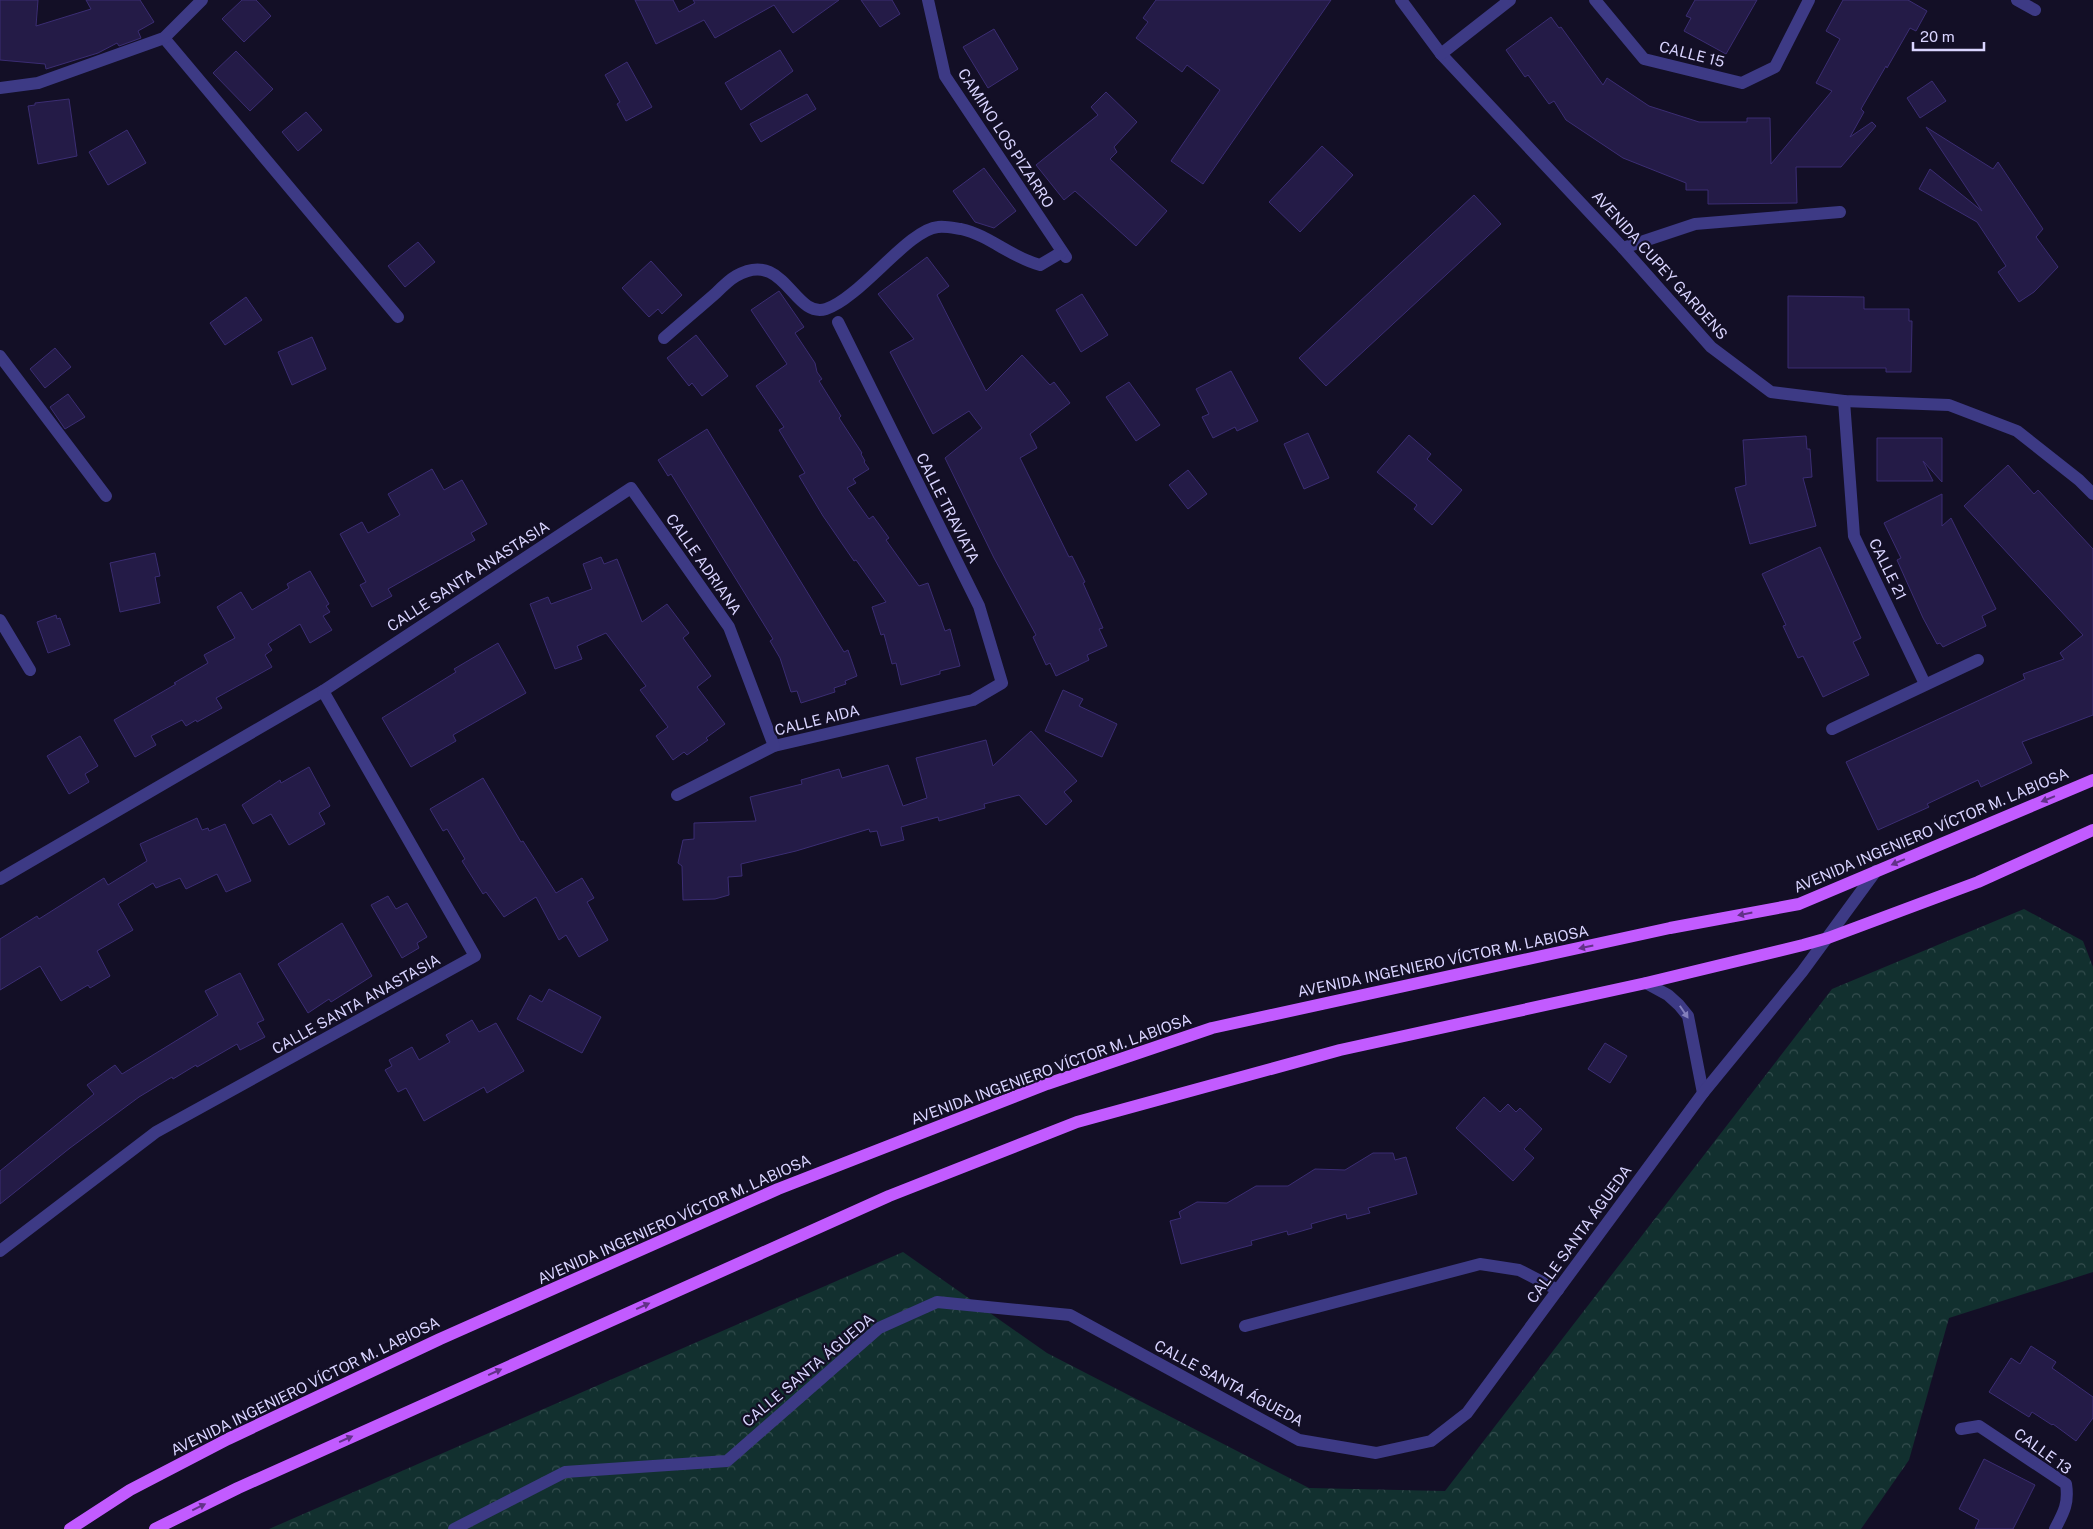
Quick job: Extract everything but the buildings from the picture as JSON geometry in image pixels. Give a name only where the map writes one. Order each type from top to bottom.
[{"type":"main road","name":"AVENIDA INGENIERO VÍCTOR M. LABIOSA","points":[[70,1529],[130,1490],[228,1439],[440,1339],[778,1189],[941,1124],[1048,1084],[1212,1028],[1670,928],[1799,904],[2093,780]]},
{"type":"main road","points":[[155,1529],[238,1488],[889,1196],[1077,1122],[1340,1050],[1646,982],[1828,938],[1978,882],[2093,830]]},
{"type":"street","points":[[0,88],[38,83],[164,38],[202,0]]},
{"type":"street","name":"CAMINO LOS PIZARRO","points":[[664,338],[736,275],[759,269],[774,273],[806,306],[823,310],[835,305],[867,281],[922,234],[937,227],[962,229],[1026,261],[1040,264],[1064,255],[945,76],[928,0]]},
{"type":"street","name":"AVENIDA CUPEY GARDENS","points":[[1401,0],[1441,54],[1624,248],[1711,347],[1771,392],[1844,401],[1949,405],[2017,431],[2080,480],[2093,494]]},
{"type":"street","points":[[1441,54],[1510,0]]},
{"type":"street","name":"CALLE 15","points":[[1595,0],[1644,59],[1742,82],[1775,67],[1809,0]]},
{"type":"street","points":[[2017,0],[2035,10]]},
{"type":"street","points":[[164,38],[398,317]]},
{"type":"street","points":[[1624,248],[1695,224],[1808,213],[1840,212]]},
{"type":"street","name":"CALLE TRAVIATA","points":[[838,322],[979,606],[1002,683],[973,700]]},
{"type":"street","points":[[0,356],[106,496]]},
{"type":"street","name":"CALLE 21","points":[[1844,401],[1854,536],[1926,684]]},
{"type":"street","name":"CALLE SANTA ANASTASIA","points":[[0,879],[322,692],[631,488]]},
{"type":"street","name":"CALLE ADRIANA","points":[[631,488],[729,628],[774,746]]},
{"type":"street","points":[[0,620],[30,670]]},
{"type":"street","points":[[1832,729],[1978,660]]},
{"type":"street","name":"CALLE SANTA ANASTASIA","points":[[0,1251],[156,1132],[475,956],[322,692]]},
{"type":"street","name":"CALLE AIDA","points":[[677,795],[774,746],[973,700]]},
{"type":"street","name":"CALLE SANTA ÁGUEDA","points":[[454,1529],[565,1472],[727,1461],[879,1328],[937,1302],[1070,1315],[1299,1440],[1376,1453],[1431,1442],[1467,1413],[1703,1093],[1802,972],[1876,871]]},
{"type":"street","points":[[1646,982],[1668,995],[1688,1016],[1703,1093]]},
{"type":"street","points":[[1245,1326],[1480,1264],[1519,1270],[1558,1290]]},
{"type":"street","name":"CALLE 13","points":[[1961,1429],[1979,1426],[2066,1484],[2068,1496],[2065,1511],[2055,1529]]},
{"type":"green space","points":[[2024,909],[2083,941],[2093,967],[2093,1272],[1949,1318],[1909,1460],[1861,1529],[269,1529],[903,1252],[1047,1353],[1309,1488],[1445,1491],[1832,989]]}]
